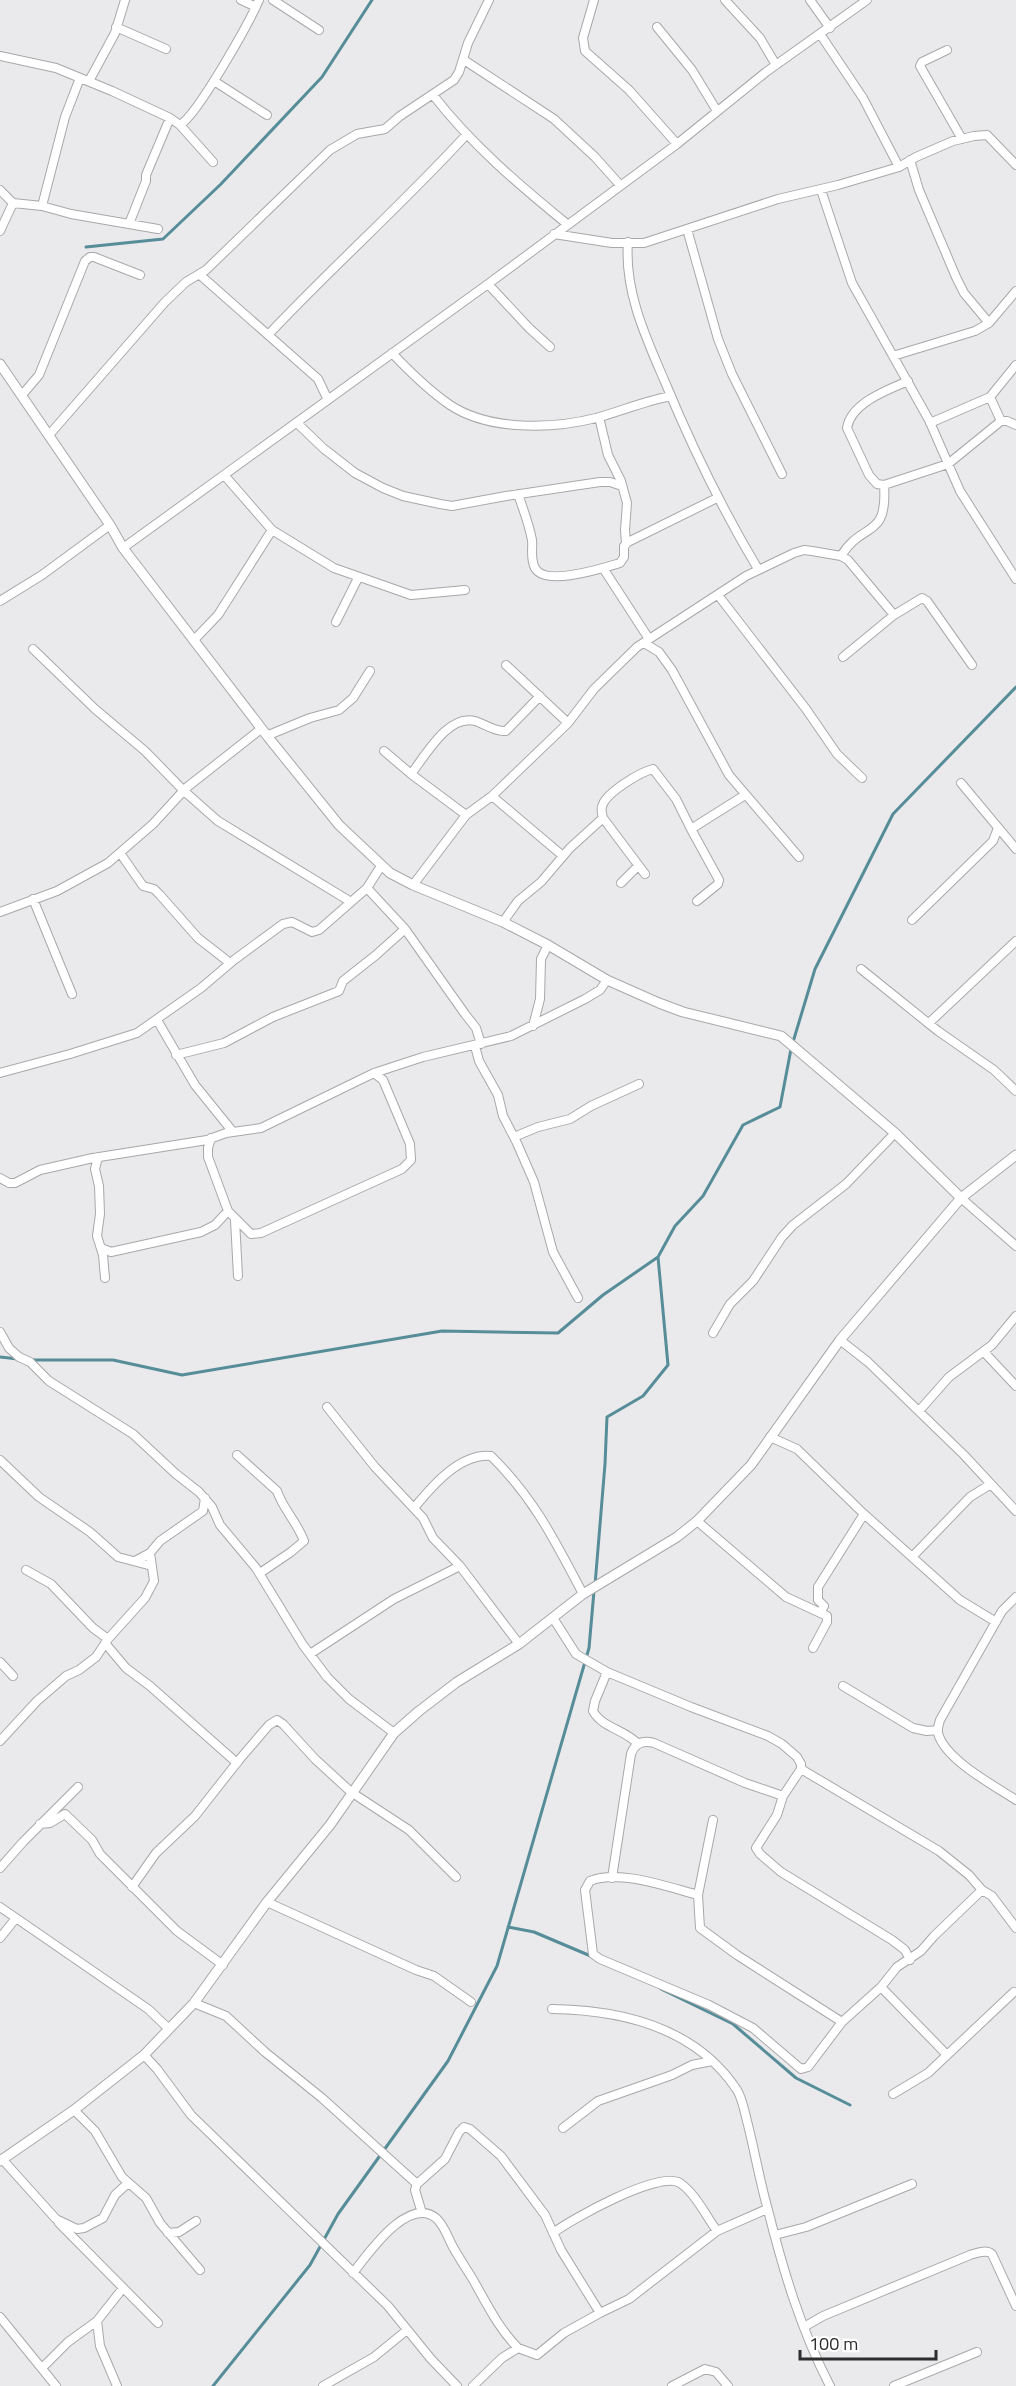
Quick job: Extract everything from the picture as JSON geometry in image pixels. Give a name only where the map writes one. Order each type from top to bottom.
[{"type":"street","points":[[89,81],[116,27],[126,0]]},
{"type":"street","points":[[180,124],[187,120],[214,81],[257,4],[241,0]]},
{"type":"street","points":[[273,0],[319,30]]},
{"type":"street","points":[[49,435],[165,302],[186,282],[199,274],[330,150],[357,134],[385,129],[400,116],[454,80],[464,60],[468,43],[489,0]]},
{"type":"street","points":[[594,0],[583,38],[585,51],[629,90],[677,144]]},
{"type":"street","points":[[725,0],[760,38],[776,65]]},
{"type":"street","points":[[810,0],[830,28]]},
{"type":"street","points":[[123,548],[488,285],[677,144],[776,65],[867,0]]},
{"type":"street","points":[[116,27],[166,49]]},
{"type":"street","points":[[657,27],[692,70],[717,111]]},
{"type":"street","points":[[820,34],[863,98],[899,166]]},
{"type":"street","points":[[947,50],[922,62],[920,66],[962,139]]},
{"type":"street","points":[[0,56],[56,68],[170,118],[180,124],[213,162]]},
{"type":"street","points":[[464,60],[554,118],[595,157],[620,185]]},
{"type":"street","points":[[42,206],[65,117],[80,78]]},
{"type":"street","points":[[214,81],[267,115]]},
{"type":"street","points":[[433,95],[450,118],[529,194],[567,224]]},
{"type":"street","points":[[129,224],[146,181],[146,174],[170,118]]},
{"type":"street","points":[[268,334],[415,189],[467,134]]},
{"type":"street","points":[[554,234],[612,243],[644,243],[778,198],[821,190],[899,166],[962,139],[987,135],[1016,165]]},
{"type":"street","points":[[910,160],[919,190],[956,277],[964,293],[989,323]]},
{"type":"street","points":[[0,190],[13,203],[42,206],[158,229]]},
{"type":"street","points":[[821,190],[852,283],[930,423],[960,491],[1016,579]]},
{"type":"street","points":[[0,231],[13,203]]},
{"type":"street","points":[[687,229],[718,339],[732,374],[782,474]]},
{"type":"street","points":[[628,242],[626,262],[643,330],[717,498],[758,569]]},
{"type":"street","points":[[22,395],[39,375],[85,261],[94,257],[140,275]]},
{"type":"street","points":[[199,274],[318,379],[328,400]]},
{"type":"street","points":[[488,285],[529,328],[550,346]]},
{"type":"street","points":[[893,356],[975,331],[989,323],[1016,291]]},
{"type":"street","points":[[392,353],[419,382],[445,401],[479,418],[543,427],[598,417],[671,396]]},
{"type":"street","points":[[0,364],[110,525],[123,548],[268,738],[339,825],[381,866],[413,885],[504,922],[607,980],[683,1012],[781,1036],[895,1133],[961,1198],[1016,1246]]},
{"type":"street","points":[[930,423],[990,397],[1016,365]]},
{"type":"street","points":[[908,381],[872,398],[851,416],[848,423],[847,428],[869,475],[877,484],[884,485],[948,464],[1001,422],[1016,424]]},
{"type":"street","points":[[990,397],[1001,422]]},
{"type":"street","points":[[518,494],[532,540],[534,566],[538,573],[560,576],[622,562],[626,544],[627,504],[608,454],[598,417]]},
{"type":"street","points":[[297,423],[334,459],[383,488],[403,496],[452,506],[600,482],[622,486]]},
{"type":"street","points":[[225,476],[272,531],[308,554],[358,578],[411,595],[465,590]]},
{"type":"street","points":[[841,556],[848,547],[882,518],[886,504],[884,485]]},
{"type":"street","points":[[626,544],[717,498]]},
{"type":"street","points":[[0,601],[42,575],[110,525]]},
{"type":"street","points":[[194,640],[218,615],[272,531]]},
{"type":"street","points":[[413,885],[466,815],[492,796],[568,723],[594,689],[620,662],[646,641],[758,569],[804,550],[841,556],[848,560],[894,615]]},
{"type":"street","points":[[603,568],[646,641],[659,652],[672,670],[729,775],[799,856]]},
{"type":"street","points":[[336,622],[358,578]]},
{"type":"street","points":[[718,595],[806,709],[837,754],[862,778]]},
{"type":"street","points":[[843,657],[894,615],[915,601],[924,598],[972,664]]},
{"type":"street","points":[[657,634],[659,652]]},
{"type":"street","points":[[33,649],[95,709],[146,751],[184,791],[218,821],[351,902]]},
{"type":"street","points":[[506,665],[568,723]]},
{"type":"street","points":[[268,738],[271,734],[310,718],[339,710],[353,698],[370,671]]},
{"type":"street","points":[[411,774],[446,730],[456,722],[476,721],[501,732],[506,731],[540,696]]},
{"type":"street","points":[[0,912],[57,891],[108,863],[153,824],[184,791],[261,729]]},
{"type":"street","points":[[384,751],[466,815]]},
{"type":"street","points":[[645,874],[603,818],[601,809],[605,800],[635,777],[653,769],[676,799],[719,880],[718,884],[697,901]]},
{"type":"street","points":[[961,783],[1016,849]]},
{"type":"street","points":[[691,829],[745,795]]},
{"type":"street","points":[[492,796],[563,856]]},
{"type":"street","points":[[504,922],[518,901],[603,818]]},
{"type":"street","points":[[912,920],[993,841],[998,828]]},
{"type":"street","points":[[120,854],[143,886],[154,889],[198,938],[230,963]]},
{"type":"street","points":[[0,1073],[117,1041],[137,1033],[201,988],[230,963],[288,921],[315,932],[367,888],[381,866]]},
{"type":"street","points":[[621,883],[638,866]]},
{"type":"street","points":[[367,888],[405,928],[465,1014],[474,1023],[480,1061],[498,1095],[503,1116],[534,1182],[553,1252],[578,1298]]},
{"type":"street","points":[[33,899],[72,994]]},
{"type":"street","points":[[177,1055],[225,1043],[273,1017],[339,990],[343,981],[405,928]]},
{"type":"street","points":[[929,1023],[1016,941]]},
{"type":"street","points":[[533,1026],[540,999],[541,959],[548,945]]},
{"type":"street","points":[[861,969],[929,1023],[994,1070],[1016,1091]]},
{"type":"street","points":[[0,1178],[15,1183],[24,1176],[40,1170],[98,1157],[211,1138],[228,1130],[273,1124],[374,1073],[423,1057],[511,1036],[585,999],[600,990],[607,980]]},
{"type":"street","points":[[157,1020],[195,1085],[228,1130]]},
{"type":"street","points":[[383,1080],[386,1069]]},
{"type":"street","points":[[211,1138],[208,1157],[228,1211],[251,1234],[261,1233],[402,1169],[411,1160],[410,1144],[383,1080],[374,1073]]},
{"type":"street","points":[[514,1137],[538,1127],[570,1119],[591,1106],[639,1084]]},
{"type":"street","points":[[713,1333],[730,1304],[753,1281],[782,1237],[793,1225],[846,1184],[895,1133]]},
{"type":"street","points":[[158,2323],[52,2215],[2,2157],[74,2110],[144,2055],[194,2003],[267,1902],[330,1825],[394,1733],[419,1710],[458,1682],[519,1644],[583,1594],[677,1537],[697,1521],[751,1465],[840,1340],[961,1198],[1016,1155]]},
{"type":"street","points":[[98,1157],[95,1169],[99,1186],[100,1214],[97,1236],[105,1278]]},
{"type":"street","points":[[101,1248],[111,1252],[201,1232],[215,1225],[228,1211]]},
{"type":"street","points":[[235,1220],[238,1276]]},
{"type":"street","points":[[919,1411],[949,1377],[971,1359],[984,1352],[1016,1316]]},
{"type":"street","points":[[0,1332],[9,1348],[30,1362],[49,1381],[133,1434],[205,1498],[220,1524],[260,1573],[310,1654],[335,1686],[394,1733]]},
{"type":"street","points":[[840,1340],[868,1362],[919,1411],[1016,1511]]},
{"type":"street","points":[[984,1352],[1016,1386]]},
{"type":"street","points":[[327,1407],[375,1467],[423,1518],[433,1538],[459,1566],[519,1644]]},
{"type":"street","points":[[770,1437],[797,1449],[864,1514],[960,1600],[996,1622]]},
{"type":"street","points":[[237,1455],[277,1491],[279,1499],[298,1526],[304,1540],[291,1552],[260,1573]]},
{"type":"street","points":[[414,1508],[435,1483],[452,1468],[483,1455],[491,1456],[527,1495],[543,1519],[583,1594]]},
{"type":"street","points":[[0,1460],[39,1497],[90,1532],[118,1557],[152,1566]]},
{"type":"street","points":[[913,1556],[970,1497],[991,1484]]},
{"type":"street","points":[[135,1561],[150,1553],[160,1541],[202,1511],[205,1498]]},
{"type":"street","points":[[202,1511],[215,1513]]},
{"type":"street","points":[[821,1612],[824,1606],[818,1600],[819,1587],[864,1514]]},
{"type":"street","points":[[697,1521],[786,1597],[821,1612],[828,1618],[813,1648]]},
{"type":"street","points":[[0,1741],[37,1701],[66,1676],[79,1670],[96,1657],[106,1641],[145,1598],[151,1589],[154,1575],[150,1553]]},
{"type":"street","points":[[310,1654],[394,1599],[459,1566]]},
{"type":"street","points":[[26,1570],[51,1584],[106,1641],[126,1668],[150,1686],[237,1763]]},
{"type":"street","points":[[1016,1597],[1002,1611],[940,1720],[938,1730],[941,1741],[955,1758],[1016,1800]]},
{"type":"street","points":[[553,1618],[578,1655],[608,1672],[768,1736],[797,1757],[801,1769],[783,1796],[777,1815],[756,1848],[781,1872],[892,1940],[905,1950],[910,1960]]},
{"type":"street","points":[[0,1662],[13,1676]]},
{"type":"street","points":[[608,1672],[593,1711],[599,1720],[629,1735],[638,1743]]},
{"type":"street","points":[[843,1686],[913,1728],[927,1731],[938,1730]]},
{"type":"street","points":[[132,1887],[156,1853],[195,1816],[269,1725],[277,1720],[351,1792],[409,1830],[456,1877]]},
{"type":"street","points":[[612,1878],[631,1754],[638,1743],[646,1741],[654,1743],[745,1783],[783,1796]]},
{"type":"street","points":[[801,1769],[939,1851],[969,1875],[982,1890],[992,1896],[1016,1928]]},
{"type":"street","points":[[0,1868],[78,1787]]},
{"type":"street","points":[[40,1824],[50,1823],[65,1814],[92,1840],[100,1854],[177,1931],[223,1965]]},
{"type":"street","points":[[713,1820],[698,1895],[700,1928],[737,1955],[842,2022]]},
{"type":"street","points":[[698,1895],[647,1882],[612,1878],[592,1880],[585,1890],[593,1954],[709,2005],[753,2028],[801,2070],[808,2067],[842,2022],[881,1987],[897,1967],[910,1960],[982,1890]]},
{"type":"street","points":[[267,1902],[416,1970],[434,1976],[471,2002]]},
{"type":"street","points":[[0,1907],[148,2009],[169,2029]]},
{"type":"street","points":[[0,1938],[16,1918]]},
{"type":"street","points":[[881,1987],[947,2055]]},
{"type":"street","points":[[893,2094],[915,2082],[1014,1992]]},
{"type":"street","points":[[194,2003],[226,2016],[265,2052],[322,2098],[417,2184]]},
{"type":"street","points":[[552,2009],[621,2016],[648,2022],[670,2032],[711,2061],[734,2087],[740,2098],[777,2249],[804,2327],[830,2386]]},
{"type":"street","points":[[144,2055],[158,2069],[191,2115],[388,2307],[457,2386]]},
{"type":"street","points":[[563,2128],[598,2101],[672,2075],[698,2063],[711,2061]]},
{"type":"street","points":[[74,2110],[95,2131],[122,2177],[146,2198],[160,2223],[200,2270]]},
{"type":"street","points":[[422,2213],[415,2190],[417,2184],[445,2159],[459,2132],[464,2127],[470,2129],[501,2156],[545,2215],[581,2284],[600,2313]]},
{"type":"street","points":[[553,2233],[567,2223],[615,2198],[669,2181],[680,2183],[694,2197],[717,2231]]},
{"type":"street","points":[[52,2215],[77,2229],[84,2228],[103,2218],[115,2195],[128,2183]]},
{"type":"street","points":[[775,2235],[806,2227],[912,2184]]},
{"type":"street","points":[[353,2273],[377,2242],[407,2216],[422,2213],[431,2215],[442,2225],[501,2328],[518,2348],[537,2355],[564,2333],[629,2298],[717,2231],[767,2209]]},
{"type":"street","points":[[168,2233],[180,2232],[196,2221]]},
{"type":"street","points":[[804,2327],[823,2316],[982,2252],[992,2254],[1016,2306]]},
{"type":"street","points":[[42,2368],[68,2342],[96,2321],[123,2288]]},
{"type":"street","points":[[0,2317],[56,2386]]},
{"type":"street","points":[[96,2321],[100,2346],[117,2386]]},
{"type":"street","points":[[323,2386],[374,2357],[407,2330]]},
{"type":"street","points":[[473,2386],[502,2358],[518,2348]]},
{"type":"street","points":[[894,2386],[978,2352]]},
{"type":"street","points":[[672,2386],[705,2368],[716,2372],[728,2386]]},
{"type":"waterway","points":[[86,247],[163,239],[221,184],[322,77],[372,0]]},
{"type":"waterway","points":[[793,1042],[815,969],[893,814],[1016,687]]},
{"type":"waterway","points":[[30,1360],[113,1360],[182,1375],[442,1331],[558,1333],[603,1295],[658,1257],[675,1226],[703,1196],[743,1125],[780,1107],[791,1049]]},
{"type":"waterway","points":[[595,1585],[607,1417],[643,1396],[668,1365],[658,1257]]},
{"type":"waterway","points":[[0,1357],[18,1359]]},
{"type":"waterway","points":[[213,2386],[310,2265],[338,2214],[448,2061],[497,1966],[589,1648],[594,1591]]},
{"type":"waterway","points":[[508,1927],[534,1932],[593,1957]]},
{"type":"waterway","points":[[661,1989],[733,2024],[796,2078],[850,2105]]}]
